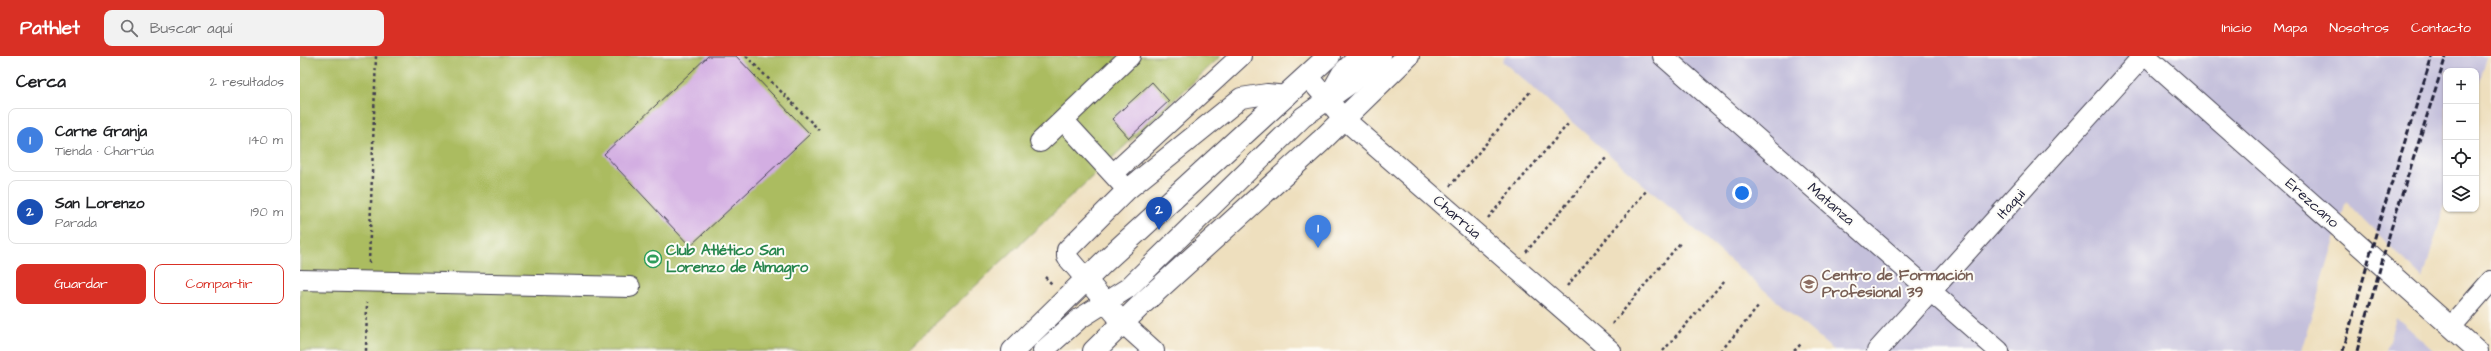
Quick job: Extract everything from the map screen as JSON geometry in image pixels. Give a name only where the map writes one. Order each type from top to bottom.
[{"type":"main road","points":[[1013,351],[1329,56]]},
{"type":"main road","points":[[1094,351],[1144,302],[1344,119],[1408,56]]},
{"type":"street","points":[[1040,142],[1064,121],[1130,56]]},
{"type":"street","points":[[1113,174],[1241,56]]},
{"type":"street","points":[[1328,100],[1342,73],[1359,56]]},
{"type":"street","points":[[1043,351],[1079,319],[1105,301],[1128,288],[1172,248],[1303,117],[1351,83],[1381,56]]},
{"type":"street","name":"Matanza","points":[[1663,56],[1999,351]]},
{"type":"street","name":"Itaqui","points":[[1877,351],[1932,293],[2145,56]]},
{"type":"street","name":"Erezcano","points":[[2145,56],[2478,351]]},
{"type":"street","points":[[1221,74],[1241,98]]},
{"type":"street","name":"Charrúa","points":[[1308,77],[1344,119],[1604,346]]},
{"type":"street","points":[[1154,351],[1123,324],[1067,257],[1067,250],[1127,190],[1241,98],[1267,94],[1287,96]]},
{"type":"street","points":[[1064,121],[1127,190]]},
{"type":"street","points":[[300,280],[630,287]]},
{"type":"street","points":[[2451,327],[2491,281]]},
{"type":"path","points":[[366,351],[376,56]]},
{"type":"path","points":[[746,56],[819,130]]},
{"type":"path","points":[[1438,200],[1530,92]]},
{"type":"path","points":[[1475,233],[1568,124]]},
{"type":"path","points":[[1514,266],[1606,158]]},
{"type":"path","points":[[1554,302],[1646,191]]},
{"type":"path","points":[[1604,346],[1681,242]]},
{"type":"path","points":[[1663,351],[1725,280]]},
{"type":"path","points":[[1721,351],[1758,306]]},
{"type":"path","points":[[1794,351],[1801,344]]},
{"type":"shaded area","points":[[1506,56],[2487,56],[2479,84],[2479,68],[2443,68],[2443,210],[2423,279],[2346,202],[2301,351],[1834,351],[1502,61]]},
{"type":"shaded area","points":[[2396,317],[2434,351],[2386,351]]},
{"type":"green space","name":"Club Atlético San Lorenzo de Almagro","points":[[300,56],[1221,56],[906,351],[300,351]]},
{"type":"building","points":[[708,56],[736,56],[810,134],[690,246],[604,154]]},
{"type":"building","points":[[1152,82],[1169,101],[1129,138],[1112,119]]},
{"type":"railway","points":[[2343,351],[2379,223],[2432,56]]},
{"type":"railway","points":[[2357,351],[2391,229],[2446,56]]},
{"type":"place","name":"San Lorenzo","points":[[1159,230]]},
{"type":"place","name":"Carne Granja","points":[[1318,248]]},
{"type":"place","name":"Club Atlético San Lorenzo de Almagro","points":[[653,259]]},
{"type":"place","name":"Centro de Formación Profesional 39","points":[[1809,284]]}]
